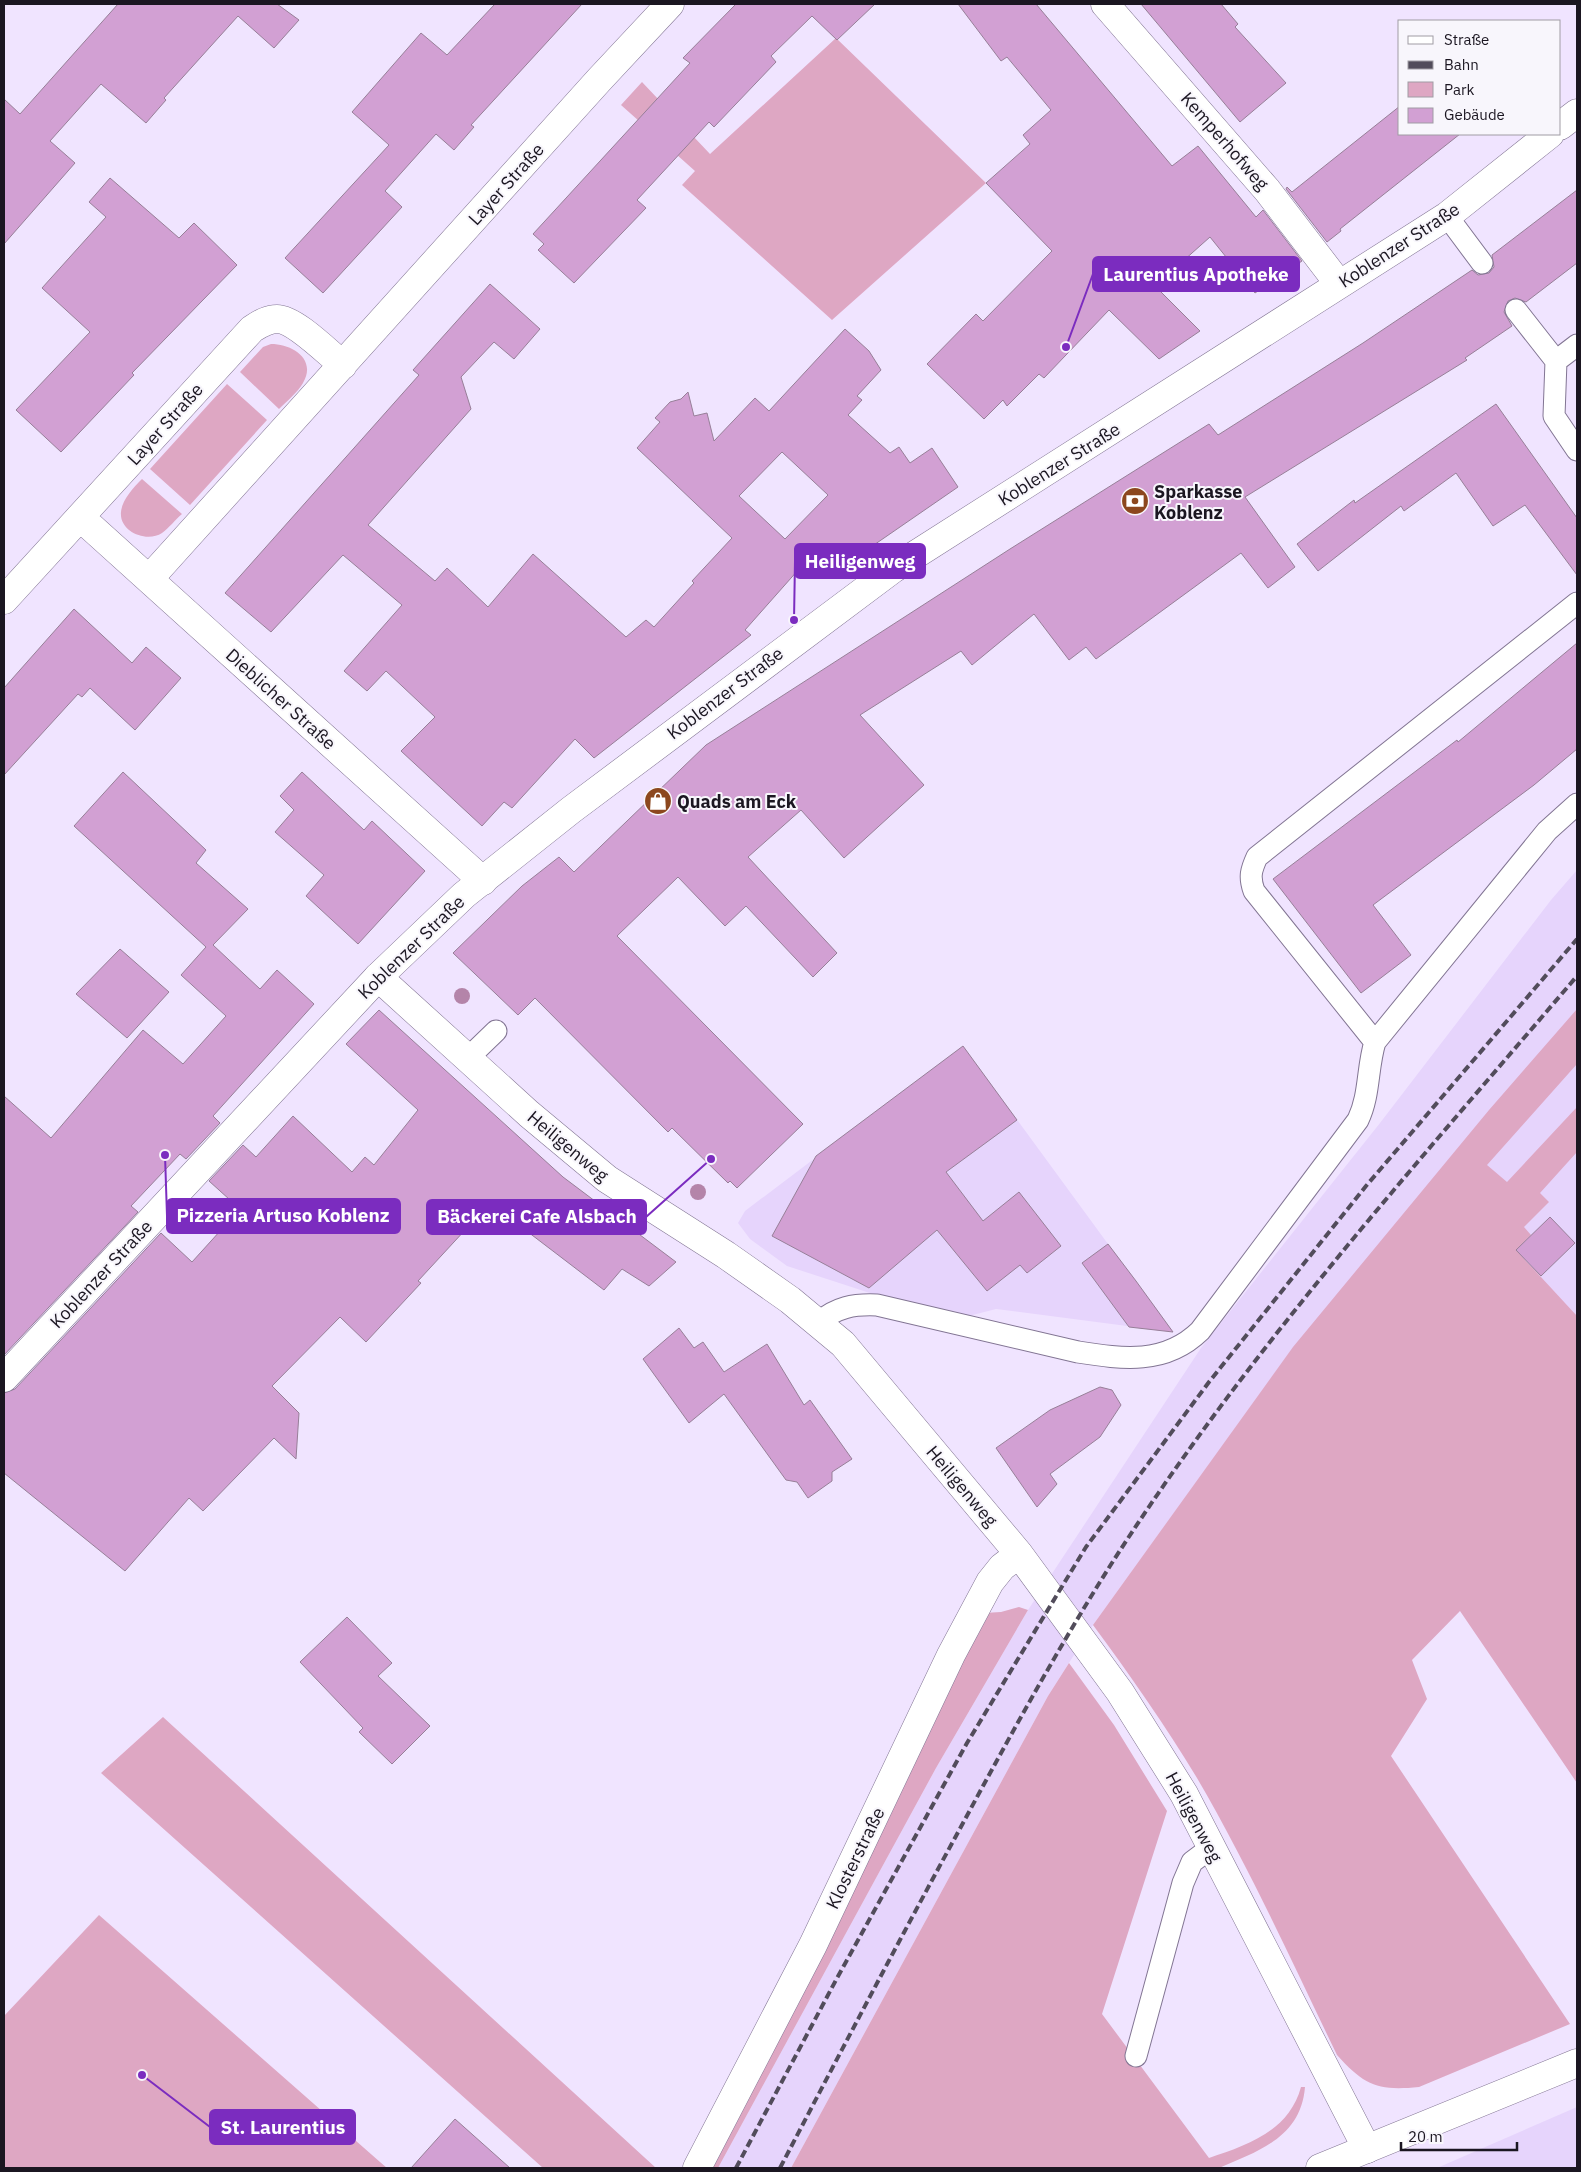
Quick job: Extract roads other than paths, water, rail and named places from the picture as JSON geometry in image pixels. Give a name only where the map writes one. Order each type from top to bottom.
[{"type":"street","name":"Layer Straße","points":[[149,579],[599,80],[670,4]]},
{"type":"street","name":"Kemperhofweg","points":[[1105,4],[1267,190],[1339,284]]},
{"type":"street","points":[[1561,125],[1577,113]]},
{"type":"street","name":"Koblenzer Straße","points":[[4,1378],[378,977],[439,918],[483,880],[610,779],[893,570],[1447,216],[1549,135]]},
{"type":"street","name":"Layer Straße","points":[[4,600],[252,329],[263,322],[277,319],[289,322],[343,366]]},
{"type":"street","name":"Dieblicher Straße","points":[[80,516],[456,859],[483,880]]},
{"type":"street","name":"Heiligenweg","points":[[378,977],[467,1059],[607,1179],[726,1255],[790,1300],[843,1344],[1019,1554],[1120,1692],[1179,1787],[1212,1847],[1271,1968],[1367,2149]]},
{"type":"street","name":"Klosterstraße","points":[[697,2168],[812,1946],[955,1646],[990,1582],[1002,1567],[1019,1554]]},
{"type":"street","points":[[1320,2168],[1577,2063]]},
{"type":"lane","points":[[1447,216],[1482,263]]},
{"type":"lane","points":[[1516,310],[1556,361],[1554,416],[1577,450]]},
{"type":"lane","points":[[1556,361],[1577,345]]},
{"type":"lane","points":[[1375,1042],[1254,891],[1250,879],[1257,857],[1577,603]]},
{"type":"lane","points":[[818,1323],[828,1314],[841,1308],[858,1304],[877,1305],[1078,1352],[1130,1357],[1155,1356],[1175,1350],[1188,1343],[1200,1331],[1358,1120],[1365,1105],[1370,1057],[1375,1042],[1547,831],[1577,804]]},
{"type":"lane","points":[[467,1059],[496,1031]]},
{"type":"lane","points":[[1136,2056],[1183,1883],[1192,1862],[1212,1847]]},
{"type":"railway","points":[[736,2168],[836,1980],[967,1743],[1086,1547],[1209,1382],[1366,1186],[1577,939]]},
{"type":"railway","points":[[780,2168],[911,1919],[1031,1700],[1110,1566],[1162,1488],[1217,1411],[1333,1263],[1577,976]]},
{"type":"place","name":"Laurentius Apotheke","points":[[1066,347]]},
{"type":"place","name":"Sparkasse Koblenz","points":[[1135,501]]},
{"type":"place","name":"Heiligenweg","points":[[794,620]]},
{"type":"place","name":"Quads am Eck","points":[[658,801]]},
{"type":"place","name":"Pizzeria Artuso Koblenz","points":[[165,1155]]},
{"type":"place","name":"Bäckerei Cafe Alsbach","points":[[711,1159]]},
{"type":"place","name":"St. Laurentius","points":[[142,2075]]}]
